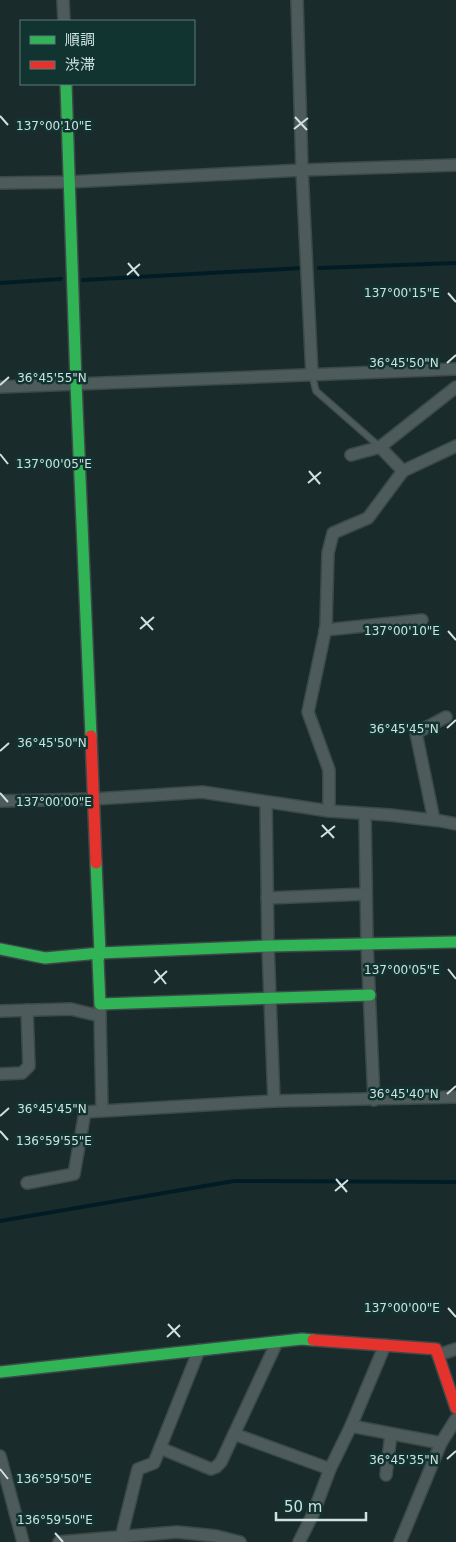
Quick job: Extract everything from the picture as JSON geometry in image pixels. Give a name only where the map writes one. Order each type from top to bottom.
[{"type":"street","points":[[63,0],[64,20]]},
{"type":"street","points":[[298,0],[302,170],[312,375]]},
{"type":"street","points":[[66,85],[76,383],[100,953],[98,960],[102,1110]]},
{"type":"street","points":[[0,184],[456,165]]},
{"type":"street","points":[[0,387],[456,368]]},
{"type":"street","points":[[351,455],[380,447],[456,387]]},
{"type":"street","points":[[329,811],[329,770],[308,712],[325,630],[328,553],[333,533],[368,518],[403,471],[456,446]]},
{"type":"street","points":[[380,447],[403,471]]},
{"type":"street","points":[[325,630],[422,620]]},
{"type":"street","points":[[434,820],[416,734],[446,717]]},
{"type":"street","points":[[0,801],[94,799],[202,792],[329,811],[434,820],[456,824]]},
{"type":"street","points":[[266,802],[268,946],[274,1101]]},
{"type":"street","points":[[365,814],[367,944],[374,1100]]},
{"type":"street","points":[[268,898],[366,894]]},
{"type":"street","points":[[0,949],[45,958],[100,953],[268,946],[456,942]]},
{"type":"street","points":[[100,1004],[370,995]]},
{"type":"street","points":[[0,1011],[71,1009],[100,1016]]},
{"type":"street","points":[[0,1074],[22,1073],[29,1066],[27,1010]]},
{"type":"street","points":[[27,1183],[74,1174],[85,1112],[274,1101],[456,1097]]},
{"type":"street","points":[[0,1372],[302,1339],[436,1349],[456,1408]]},
{"type":"street","points":[[160,1448],[210,1469],[216,1467],[221,1462],[277,1342]]},
{"type":"street","points":[[299,1542],[313,1514],[330,1469],[351,1426],[384,1345]]},
{"type":"street","points":[[438,1355],[456,1349]]},
{"type":"street","points":[[120,1539],[138,1469],[154,1463],[199,1350]]},
{"type":"street","points":[[400,1542],[441,1443],[456,1419]]},
{"type":"street","points":[[351,1426],[441,1443]]},
{"type":"street","points":[[234,1434],[330,1469]]},
{"type":"street","points":[[386,1475],[391,1434]]},
{"type":"street","points":[[0,1456],[23,1542]]},
{"type":"street","points":[[59,1542],[120,1539],[177,1532],[216,1536],[240,1542]]},
{"type":"lane","points":[[312,375],[316,392],[380,447]]},
{"type":"waterway","points":[[319,268],[456,263]]},
{"type":"waterway","points":[[83,280],[302,268]]},
{"type":"waterway","points":[[0,283],[61,279]]},
{"type":"waterway","points":[[0,1221],[234,1181],[456,1182]]},
{"type":"traffic: fast","points":[[66,85],[91,736]]},
{"type":"traffic: fast","points":[[96,863],[100,1004],[370,995]]},
{"type":"traffic: fast","points":[[0,949],[45,958],[100,953],[268,946],[456,942]]},
{"type":"traffic: fast","points":[[0,1372],[302,1339],[313,1340]]},
{"type":"traffic: jam","points":[[91,736],[96,863]]},
{"type":"traffic: jam","points":[[313,1340],[436,1349],[456,1408]]}]
